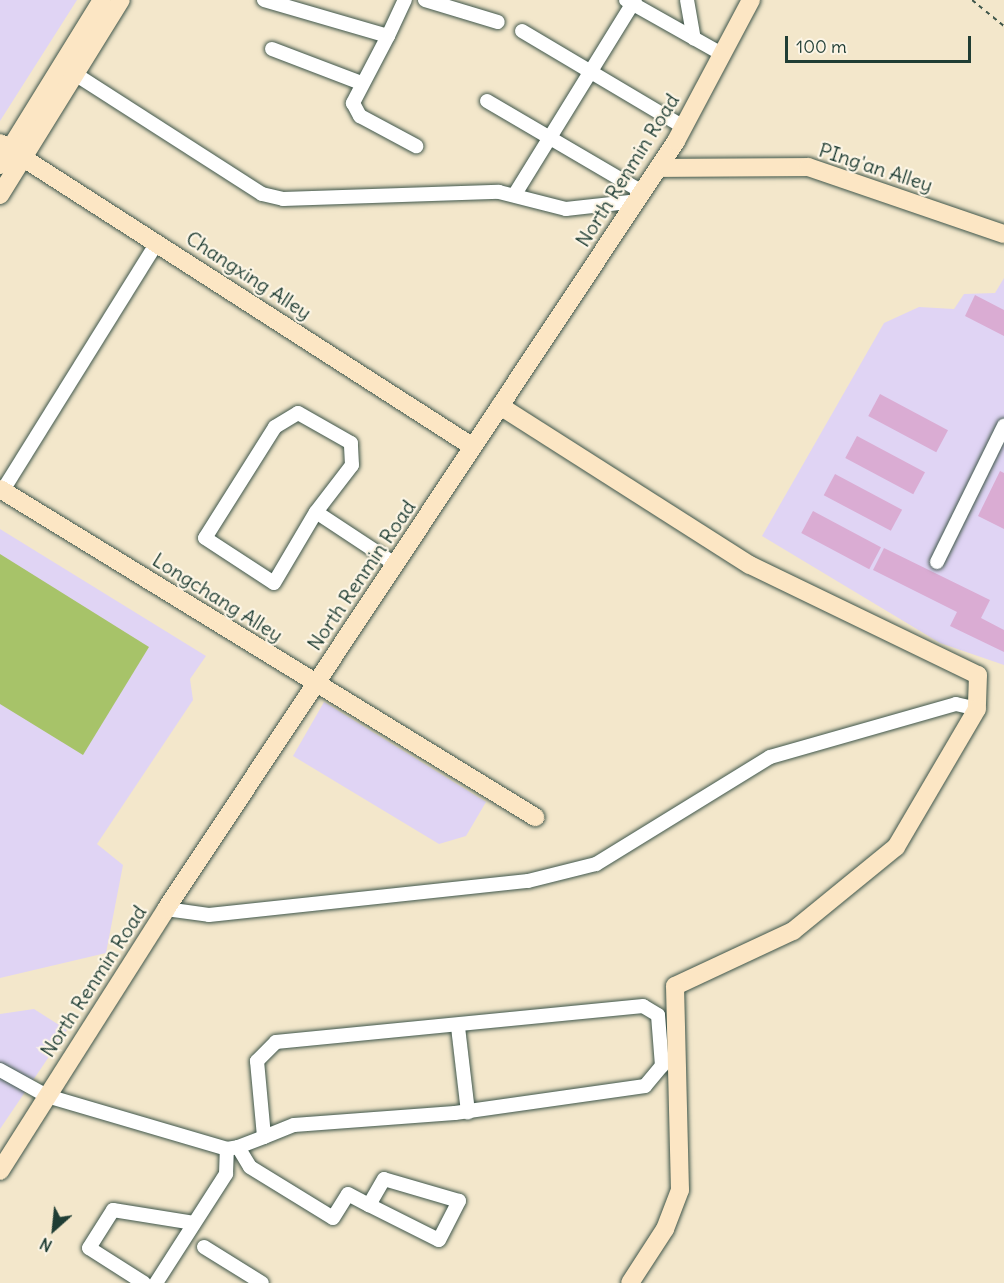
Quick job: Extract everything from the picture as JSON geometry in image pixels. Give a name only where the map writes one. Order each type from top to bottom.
[{"type":"street","points":[[0,165],[102,0]]},
{"type":"street","points":[[0,195],[11,149],[75,74],[121,0]]},
{"type":"street","points":[[264,0],[388,36]]},
{"type":"street","points":[[405,0],[388,36],[361,83],[353,103],[360,116],[416,146]]},
{"type":"street","points":[[425,0],[498,22]]},
{"type":"street","points":[[687,0],[694,38]]},
{"type":"street","name":"North Renmin Road","points":[[0,1171],[166,909],[658,168],[684,127],[751,0]]},
{"type":"street","points":[[515,194],[547,136],[631,1],[722,54]]},
{"type":"street","points":[[522,32],[684,127]]},
{"type":"street","points":[[272,49],[361,83]]},
{"type":"street","points":[[75,74],[262,194],[283,200],[515,194],[566,209],[639,196]]},
{"type":"street","points":[[487,101],[547,136],[639,196]]},
{"type":"street","name":"Changxing Alley","points":[[11,149],[473,447]]},
{"type":"street","name":"PIng'an Alley","points":[[658,168],[808,167],[1004,234]]},
{"type":"street","points":[[1,490],[157,243]]},
{"type":"street","points":[[500,406],[750,565],[978,675],[976,709],[896,847],[793,931],[675,986],[680,1190],[665,1229],[630,1283]]},
{"type":"street","points":[[298,413],[351,443],[352,465],[316,512],[274,583],[205,538],[275,426],[298,413]]},
{"type":"street","points":[[937,562],[1004,426]]},
{"type":"street","name":"Longchang Alley","points":[[1,490],[535,818]]},
{"type":"street","points":[[316,512],[395,564]]},
{"type":"street","points":[[166,909],[209,915],[528,881],[596,864],[770,757],[866,734],[956,704],[976,709]]},
{"type":"street","points":[[232,1148],[264,1137],[294,1125],[468,1112],[645,1086],[662,1066],[658,1015],[643,1006],[458,1027],[276,1042],[257,1061],[264,1137]]},
{"type":"street","points":[[458,1027],[468,1112]]},
{"type":"street","points":[[0,1070],[47,1096],[232,1148],[250,1167],[333,1218],[348,1194],[369,1205],[439,1240],[459,1201],[384,1179],[369,1205]]},
{"type":"street","points":[[156,1283],[226,1174],[232,1148]]},
{"type":"street","points":[[144,1283],[89,1248],[113,1209],[194,1223]]},
{"type":"street","points":[[204,1247],[262,1283]]},
{"type":"path","points":[[972,0],[1004,26]]},
{"type":"shaded area","points":[[0,0],[77,0],[0,121]]},
{"type":"shaded area","points":[[1004,278],[1004,665],[940,643],[762,536],[884,323],[919,307],[954,309],[964,294],[995,293]]},
{"type":"shaded area","points":[[0,529],[206,656],[190,679],[193,700],[97,844],[123,865],[106,953],[0,978]]},
{"type":"shaded area","points":[[324,702],[486,802],[466,836],[439,844],[293,756]]},
{"type":"shaded area","points":[[34,1009],[67,1030],[0,1129],[0,1014]]},
{"type":"green space","points":[[0,554],[149,647],[83,755],[0,704]]},
{"type":"building","points":[[975,295],[1004,310],[1004,336],[965,316]]},
{"type":"building","points":[[880,394],[948,430],[936,452],[868,416]]},
{"type":"building","points":[[857,436],[925,472],[913,494],[845,458]]},
{"type":"building","points":[[1000,471],[1004,473],[1004,529],[978,516]]},
{"type":"building","points":[[835,474],[902,510],[891,531],[824,495]]},
{"type":"building","points":[[813,511],[881,547],[869,569],[801,533]]},
{"type":"building","points":[[884,548],[990,600],[981,618],[1004,630],[1004,652],[950,626],[957,612],[873,570]]}]
